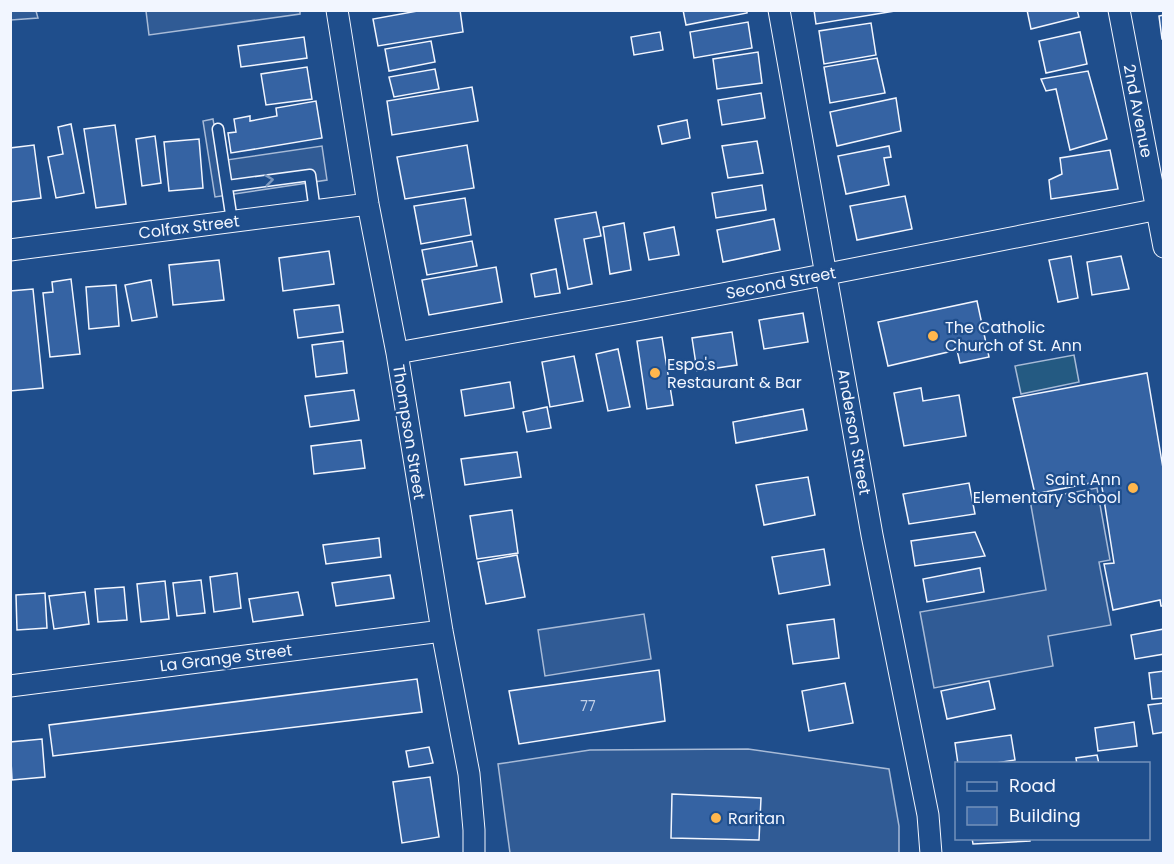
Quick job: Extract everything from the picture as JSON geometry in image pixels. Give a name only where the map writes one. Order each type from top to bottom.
[{"type":"street","name":"Thompson Street","points":[[337,10],[368,204],[469,774],[474,854]]},
{"type":"street","name":"Anderson Street","points":[[779,10],[872,535],[928,815],[931,854]]},
{"type":"street","name":"2nd Avenue","points":[[1119,10],[1160,208],[1164,247]]},
{"type":"street","name":"Colfax Street","points":[[10,250],[368,204]]},
{"type":"street","name":"Second Street","points":[[396,353],[827,275],[1160,208]]},
{"type":"street","name":"La Grange Street","points":[[10,686],[442,631]]},
{"type":"lane","points":[[218,129],[232,221]]},
{"type":"lane","points":[[227,186],[310,175],[315,211]]},
{"type":"shaded area","points":[[11,10],[36,11],[38,18],[11,20]]},
{"type":"shaded area","points":[[146,11],[300,11],[300,14],[149,35]]},
{"type":"shaded area","points":[[213,119],[220,161],[322,146],[327,180],[215,197],[203,121]]},
{"type":"shaded area","points":[[1074,355],[1079,382],[1021,394],[1015,366]]},
{"type":"shaded area","points":[[1097,488],[1110,560],[1099,562],[1111,625],[1048,636],[1053,666],[934,688],[920,612],[1046,590],[1030,500]]},
{"type":"shaded area","points":[[644,614],[651,659],[545,676],[538,630]]},
{"type":"shaded area","points":[[748,749],[889,769],[899,826],[899,853],[510,853],[498,764],[590,750]]},
{"type":"building","points":[[423,10],[460,10],[463,32],[378,46],[373,19]]},
{"type":"building","points":[[683,10],[747,10],[747,13],[686,25]]},
{"type":"building","points":[[814,10],[901,10],[816,24]]},
{"type":"building","points":[[1027,10],[1077,10],[1079,17],[1031,29]]},
{"type":"building","points":[[1164,15],[1164,39],[1162,39],[1159,16]]},
{"type":"building","points":[[748,22],[752,48],[694,58],[690,32]]},
{"type":"building","points":[[871,23],[876,55],[824,64],[819,31]]},
{"type":"building","points":[[660,32],[663,50],[634,55],[631,37]]},
{"type":"building","points":[[1080,32],[1087,64],[1046,73],[1039,41]]},
{"type":"building","points":[[304,37],[307,58],[241,67],[238,46]]},
{"type":"building","points":[[431,41],[435,62],[389,71],[385,49]]},
{"type":"building","points":[[758,52],[762,83],[717,89],[713,59]]},
{"type":"building","points":[[877,58],[885,93],[830,103],[824,67]]},
{"type":"building","points":[[307,67],[312,99],[266,105],[261,74]]},
{"type":"building","points":[[435,69],[439,89],[394,97],[389,77]]},
{"type":"building","points":[[1088,71],[1107,139],[1070,150],[1056,89],[1046,91],[1041,79]]},
{"type":"building","points":[[472,87],[478,121],[392,135],[387,101]]},
{"type":"building","points":[[761,93],[765,118],[722,125],[718,100]]},
{"type":"building","points":[[896,98],[901,131],[837,146],[830,112]]},
{"type":"building","points":[[316,101],[322,138],[231,153],[228,133],[236,132],[234,119],[250,116],[250,121],[277,116],[276,108]]},
{"type":"building","points":[[687,120],[690,138],[662,144],[658,126]]},
{"type":"building","points":[[71,124],[84,193],[56,198],[48,157],[63,154],[58,127]]},
{"type":"building","points":[[115,125],[126,204],[96,208],[84,129]]},
{"type":"building","points":[[155,136],[161,183],[142,186],[136,139]]},
{"type":"building","points":[[199,139],[203,188],[169,191],[164,142]]},
{"type":"building","points":[[757,141],[763,173],[728,178],[722,146]]},
{"type":"building","points":[[34,145],[41,198],[10,202],[10,148]]},
{"type":"building","points":[[467,145],[474,188],[405,199],[397,157]]},
{"type":"building","points":[[889,146],[891,157],[884,158],[889,185],[846,194],[838,156]]},
{"type":"building","points":[[1110,150],[1118,189],[1051,199],[1049,180],[1062,174],[1060,158]]},
{"type":"building","points":[[762,185],[766,210],[716,218],[712,193]]},
{"type":"building","points":[[905,196],[912,229],[857,240],[850,206]]},
{"type":"building","points":[[465,198],[471,235],[421,244],[414,206]]},
{"type":"building","points":[[596,212],[601,236],[584,239],[592,284],[568,289],[555,219]]},
{"type":"building","points":[[774,219],[780,250],[723,262],[717,230]]},
{"type":"building","points":[[624,223],[631,270],[610,274],[603,227]]},
{"type":"building","points":[[674,227],[679,255],[649,260],[644,233]]},
{"type":"building","points":[[472,241],[477,266],[427,275],[422,250]]},
{"type":"building","points":[[329,251],[334,284],[283,291],[279,258]]},
{"type":"building","points":[[1071,256],[1078,298],[1058,302],[1049,260]]},
{"type":"building","points":[[1121,256],[1129,289],[1092,295],[1087,262]]},
{"type":"building","points":[[219,260],[224,300],[173,305],[169,265]]},
{"type":"building","points":[[496,267],[502,302],[429,315],[422,280]]},
{"type":"building","points":[[556,269],[560,293],[535,297],[531,274]]},
{"type":"building","points":[[71,279],[80,354],[50,357],[43,293],[53,292],[52,282]]},
{"type":"building","points":[[151,280],[157,317],[132,321],[125,285]]},
{"type":"building","points":[[116,285],[119,326],[89,329],[86,287]]},
{"type":"building","points":[[33,289],[43,388],[10,391],[10,291]]},
{"type":"building","name":"The Catholic Church of St. Ann","points":[[977,301],[989,357],[960,363],[957,350],[888,366],[878,322]]},
{"type":"building","points":[[339,305],[343,332],[298,338],[294,310]]},
{"type":"building","points":[[803,313],[808,342],[764,349],[759,320]]},
{"type":"building","points":[[732,332],[737,365],[697,371],[692,338]]},
{"type":"building","name":"Espo's Restaurant & Bar","points":[[662,337],[673,405],[647,409],[637,341]]},
{"type":"building","points":[[343,341],[347,373],[316,377],[312,345]]},
{"type":"building","points":[[618,349],[630,407],[608,411],[596,354]]},
{"type":"building","points":[[574,356],[583,401],[550,407],[542,362]]},
{"type":"building","name":"Saint Ann Elementary School","points":[[1147,373],[1164,474],[1164,606],[1161,606],[1160,600],[1113,610],[1104,564],[1114,563],[1101,481],[1035,494],[1013,398]]},
{"type":"building","points":[[510,382],[514,408],[465,416],[461,390]]},
{"type":"building","points":[[921,388],[923,401],[959,395],[966,436],[904,446],[894,393]]},
{"type":"building","points":[[354,390],[359,420],[310,427],[305,396]]},
{"type":"building","points":[[547,407],[551,428],[527,432],[523,412]]},
{"type":"building","points":[[803,409],[807,430],[736,443],[733,422]]},
{"type":"building","points":[[361,440],[365,468],[314,474],[311,446]]},
{"type":"building","points":[[517,452],[521,477],[465,485],[461,459]]},
{"type":"building","points":[[808,477],[815,515],[764,525],[756,485]]},
{"type":"building","points":[[969,483],[975,514],[909,524],[903,494]]},
{"type":"building","points":[[512,510],[518,553],[477,559],[470,516]]},
{"type":"building","points":[[975,532],[985,556],[915,566],[911,541]]},
{"type":"building","points":[[379,538],[381,557],[326,564],[323,545]]},
{"type":"building","points":[[824,549],[830,585],[779,594],[772,557]]},
{"type":"building","points":[[517,555],[525,597],[486,604],[478,562]]},
{"type":"building","points":[[980,568],[984,592],[927,602],[923,579]]},
{"type":"building","points":[[237,573],[241,608],[214,612],[210,577]]},
{"type":"building","points":[[390,575],[394,598],[336,606],[332,583]]},
{"type":"building","points":[[201,580],[205,613],[177,616],[173,583]]},
{"type":"building","points":[[165,581],[169,619],[141,622],[137,584]]},
{"type":"building","points":[[124,587],[127,620],[98,622],[95,589]]},
{"type":"building","points":[[85,592],[89,624],[54,629],[49,596]]},
{"type":"building","points":[[298,592],[303,615],[253,622],[249,599]]},
{"type":"building","points":[[45,593],[47,628],[17,630],[16,595]]},
{"type":"building","points":[[834,619],[839,658],[793,664],[787,625]]},
{"type":"building","points":[[1164,629],[1164,654],[1135,659],[1131,635]]},
{"type":"building","points":[[659,670],[665,721],[519,744],[509,691]]},
{"type":"building","points":[[1164,671],[1164,698],[1152,699],[1149,673]]},
{"type":"building","points":[[417,679],[422,712],[53,756],[49,725]]},
{"type":"building","points":[[989,681],[995,709],[947,719],[941,691]]},
{"type":"building","points":[[845,683],[853,723],[809,731],[802,691]]},
{"type":"building","points":[[1164,703],[1164,732],[1153,734],[1148,705]]},
{"type":"building","points":[[1134,722],[1137,746],[1098,751],[1095,728]]},
{"type":"building","points":[[1011,735],[1015,760],[958,762],[955,743]]},
{"type":"building","points":[[42,739],[45,777],[12,780],[10,742]]},
{"type":"building","points":[[429,747],[433,763],[409,767],[406,751]]},
{"type":"building","points":[[1097,755],[1099,762],[1077,762],[1076,758]]},
{"type":"building","points":[[430,777],[439,837],[402,843],[393,782]]},
{"type":"building","name":"Raritan","points":[[672,794],[761,798],[759,840],[671,838]]},
{"type":"building","points":[[972,840],[1030,840],[1030,841],[973,844]]},
{"type":"place","name":"The Catholic Church of St. Ann","points":[[933,336]]},
{"type":"place","name":"Espo's Restaurant & Bar","points":[[655,373]]},
{"type":"place","name":"Saint Ann Elementary School","points":[[1133,488]]},
{"type":"place","name":"Raritan","points":[[716,818]]}]
